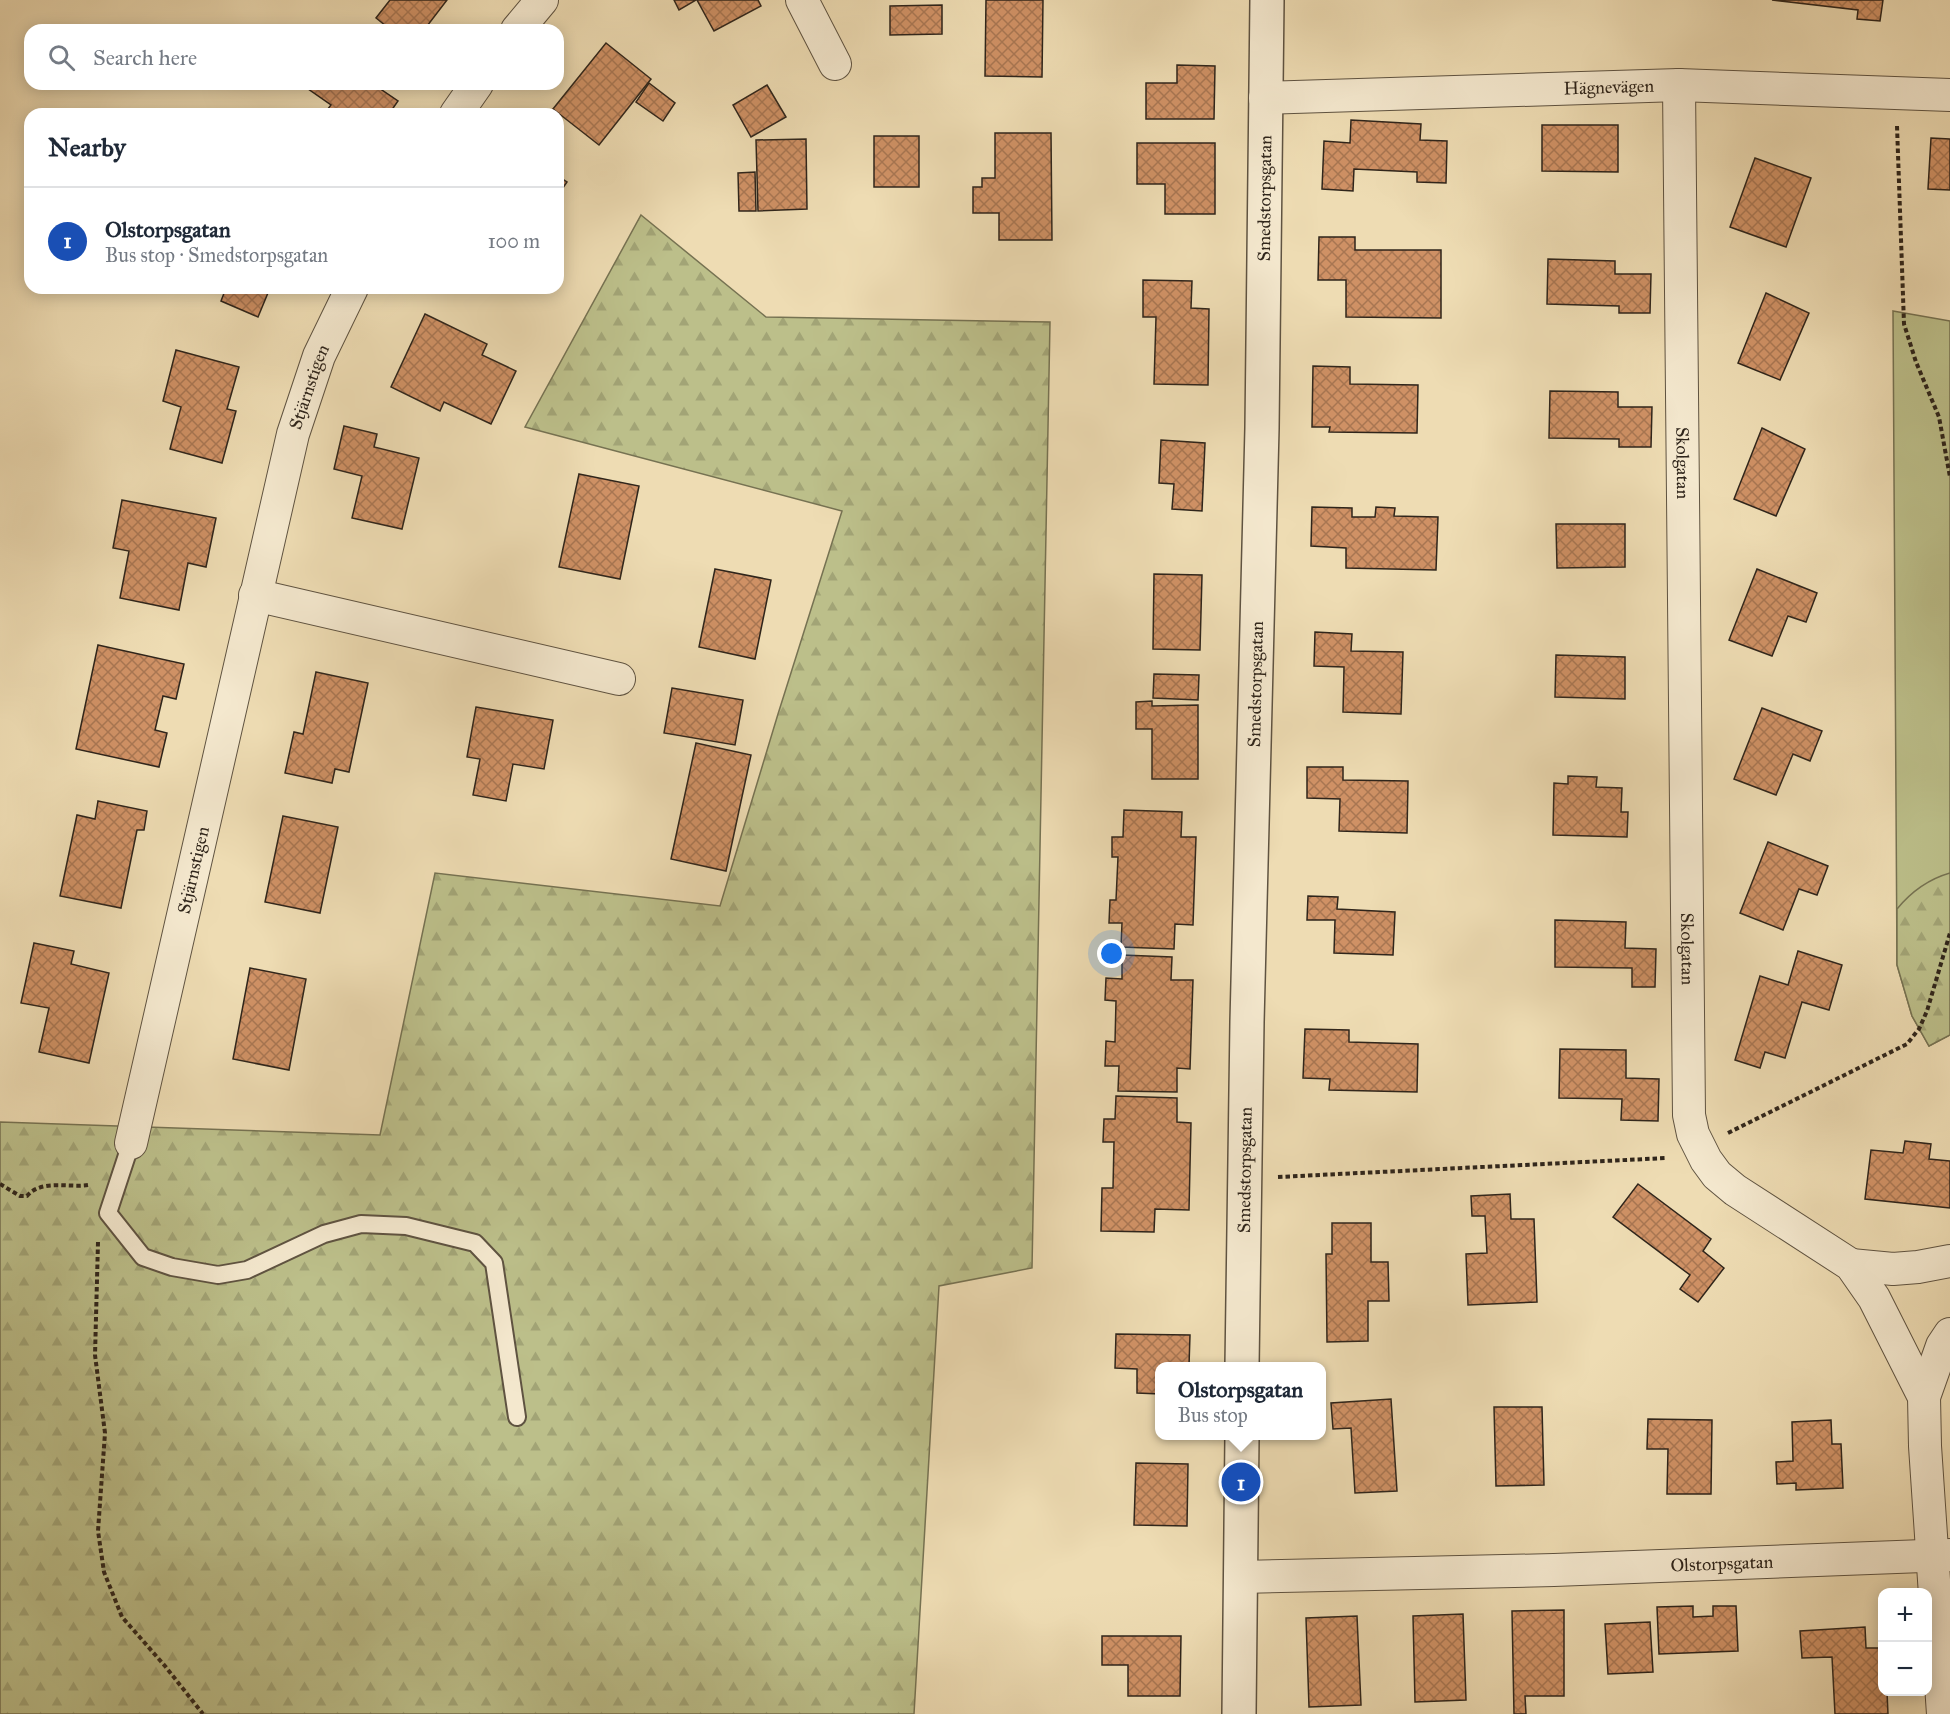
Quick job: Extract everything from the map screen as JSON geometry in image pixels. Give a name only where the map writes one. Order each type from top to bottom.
[{"type":"street","points":[[522,24],[542,0]]},
{"type":"street","points":[[802,0],[835,64]]},
{"type":"street","name":"Smedstorpsgatan","points":[[1242,1362],[1244,1178],[1262,428],[1267,0]]},
{"type":"street","name":"Hägnevägen","points":[[1265,98],[1679,85],[1950,95]]},
{"type":"street","name":"Skolgatan","points":[[1679,85],[1689,1115],[1693,1134],[1699,1147],[1717,1175],[1735,1190],[1851,1265],[1874,1298],[1924,1397],[1925,1446],[1941,1556],[1943,1714]]},
{"type":"street","points":[[460,108],[473,90]]},
{"type":"street","name":"Stjärnstigen","points":[[131,1143],[293,434],[319,356],[349,294]]},
{"type":"street","points":[[255,595],[619,679]]},
{"type":"street","points":[[1851,1265],[1893,1269],[1950,1261]]},
{"type":"street","points":[[1924,1397],[1942,1346],[1950,1334]]},
{"type":"street","points":[[1239,1714],[1242,1440]]},
{"type":"street","name":"Olstorpsgatan","points":[[1240,1577],[1566,1570],[1941,1556]]},
{"type":"lane","points":[[131,1143],[108,1213],[143,1257],[172,1267],[218,1275],[247,1270],[324,1234],[361,1224],[406,1226],[476,1243],[494,1263],[517,1417]]},
{"type":"path","points":[[1896,93],[1904,324],[1916,362],[1939,417],[1950,477]]},
{"type":"path","points":[[1244,1178],[1677,1158],[1907,1044],[1919,1029],[1927,1011],[1950,933]]},
{"type":"path","points":[[0,1184],[20,1196],[27,1196],[32,1190],[43,1186],[76,1187],[118,1180]]},
{"type":"path","points":[[108,1213],[97,1245],[95,1355],[105,1433],[98,1531],[104,1572],[122,1617],[203,1714]]},
{"type":"green space","points":[[641,215],[766,317],[1050,322],[1032,1268],[939,1286],[914,1714],[0,1714],[0,1122],[380,1135],[435,873],[720,906],[842,511],[525,427]]},
{"type":"green space","points":[[1893,311],[1950,321],[1950,1035],[1929,1046],[1912,1016],[1897,965]]},
{"type":"green space","points":[[1950,873],[1950,1035],[1929,1046],[1912,1016],[1897,965],[1897,909],[1921,887]]},
{"type":"building","points":[[390,0],[447,0],[429,24],[384,24],[376,18]]},
{"type":"building","points":[[674,0],[696,0],[679,10]]},
{"type":"building","points":[[697,0],[758,0],[761,6],[714,31]]},
{"type":"building","points":[[986,0],[1043,0],[1042,77],[985,76]]},
{"type":"building","points":[[1772,0],[1883,0],[1880,21],[1857,19],[1858,10]]},
{"type":"building","points":[[942,5],[942,34],[890,35],[890,6]]},
{"type":"building","points":[[606,43],[651,79],[599,145],[564,118],[564,108],[554,108]]},
{"type":"building","points":[[1177,65],[1215,66],[1214,119],[1146,119],[1146,83],[1177,83]]},
{"type":"building","points":[[649,83],[675,103],[663,121],[636,102]]},
{"type":"building","points":[[767,85],[786,117],[751,137],[733,105]]},
{"type":"building","points":[[310,90],[382,90],[398,101],[393,108],[329,108],[331,105]]},
{"type":"building","points":[[1351,120],[1421,124],[1420,140],[1447,141],[1446,183],[1417,182],[1417,172],[1354,169],[1353,191],[1322,189],[1324,141],[1350,143]]},
{"type":"building","points":[[1542,125],[1618,125],[1618,172],[1542,171]]},
{"type":"building","points":[[995,133],[1051,133],[1052,240],[999,240],[999,213],[973,213],[973,187],[982,187],[982,178],[995,178]]},
{"type":"building","points":[[874,136],[919,136],[919,187],[874,187]]},
{"type":"building","points":[[1931,138],[1950,139],[1950,190],[1928,189]]},
{"type":"building","points":[[806,139],[807,209],[758,211],[756,140]]},
{"type":"building","points":[[1137,143],[1215,143],[1215,214],[1165,214],[1165,184],[1137,184]]},
{"type":"building","points":[[1755,158],[1811,178],[1786,247],[1730,227]]},
{"type":"building","points":[[755,172],[756,211],[739,211],[738,173]]},
{"type":"building","points":[[1319,237],[1355,237],[1355,250],[1441,250],[1441,318],[1346,317],[1346,280],[1318,280]]},
{"type":"building","points":[[1548,259],[1615,261],[1615,274],[1651,274],[1650,313],[1619,313],[1619,306],[1547,304]]},
{"type":"building","points":[[1143,280],[1192,281],[1191,308],[1209,309],[1208,385],[1154,384],[1156,317],[1143,317]]},
{"type":"building","points":[[1766,293],[1809,313],[1780,380],[1738,363]]},
{"type":"building","points":[[224,294],[268,294],[258,317],[221,301]]},
{"type":"building","points":[[425,314],[487,344],[482,355],[516,371],[491,424],[444,402],[440,411],[391,387]]},
{"type":"building","points":[[176,350],[239,367],[227,409],[236,411],[222,463],[170,449],[181,407],[163,401]]},
{"type":"building","points":[[1313,366],[1350,367],[1350,384],[1418,385],[1417,433],[1329,432],[1330,427],[1312,427]]},
{"type":"building","points":[[1550,391],[1618,392],[1618,407],[1652,407],[1651,447],[1619,447],[1619,439],[1549,438]]},
{"type":"building","points":[[344,426],[377,434],[374,447],[419,458],[402,529],[352,518],[362,476],[334,469]]},
{"type":"building","points":[[1762,428],[1805,449],[1776,516],[1734,499]]},
{"type":"building","points":[[1161,440],[1205,443],[1202,511],[1172,509],[1174,484],[1159,483]]},
{"type":"building","points":[[579,474],[639,486],[620,579],[559,567]]},
{"type":"building","points":[[122,500],[216,518],[206,567],[188,563],[179,610],[120,598],[129,551],[113,548]]},
{"type":"building","points":[[1312,507],[1352,508],[1352,517],[1375,517],[1376,507],[1395,508],[1394,516],[1438,517],[1436,570],[1346,568],[1346,548],[1311,546]]},
{"type":"building","points":[[1556,524],[1625,524],[1625,567],[1557,568]]},
{"type":"building","points":[[715,569],[771,580],[755,659],[699,647]]},
{"type":"building","points":[[1757,569],[1817,593],[1806,622],[1788,616],[1772,656],[1729,640]]},
{"type":"building","points":[[1154,574],[1202,575],[1200,650],[1153,649]]},
{"type":"building","points":[[1315,632],[1352,634],[1351,651],[1403,652],[1401,714],[1343,712],[1344,667],[1314,666]]},
{"type":"building","points":[[98,645],[184,664],[176,699],[163,696],[155,730],[167,733],[159,767],[76,749]]},
{"type":"building","points":[[1556,655],[1625,657],[1625,699],[1555,697]]},
{"type":"building","points":[[316,672],[368,683],[349,772],[335,769],[332,783],[285,773],[294,732],[303,734]]},
{"type":"building","points":[[1154,674],[1199,675],[1198,700],[1153,698]]},
{"type":"building","points":[[672,688],[743,700],[735,745],[664,733]]},
{"type":"building","points":[[1152,701],[1152,706],[1198,705],[1198,779],[1152,779],[1152,729],[1136,729],[1136,702]]},
{"type":"building","points":[[476,707],[553,720],[544,769],[513,764],[506,801],[473,795],[480,759],[467,757]]},
{"type":"building","points":[[1762,708],[1822,731],[1810,761],[1793,754],[1776,795],[1734,779]]},
{"type":"building","points":[[696,743],[751,755],[726,871],[671,859]]},
{"type":"building","points":[[1307,767],[1343,767],[1343,780],[1408,781],[1407,833],[1339,831],[1340,799],[1307,798]]},
{"type":"building","points":[[1568,776],[1597,777],[1596,787],[1622,788],[1621,812],[1628,812],[1627,837],[1553,835],[1554,783],[1568,784]]},
{"type":"building","points":[[98,801],[147,811],[144,830],[137,830],[121,908],[60,896],[77,815],[95,819]]},
{"type":"building","points":[[1124,810],[1182,812],[1181,837],[1196,837],[1193,925],[1175,924],[1174,949],[1121,947],[1122,923],[1109,923],[1110,900],[1116,900],[1118,857],[1112,857],[1112,837],[1123,837]]},
{"type":"building","points":[[283,816],[338,827],[320,913],[265,902]]},
{"type":"building","points":[[1768,842],[1828,866],[1817,895],[1799,889],[1783,930],[1740,913]]},
{"type":"building","points":[[1308,896],[1338,897],[1337,909],[1395,912],[1393,955],[1334,953],[1335,920],[1307,920]]},
{"type":"building","points":[[1555,920],[1626,922],[1625,948],[1656,949],[1655,987],[1632,987],[1632,968],[1555,967]]},
{"type":"building","points":[[34,943],[74,951],[71,964],[109,973],[89,1063],[39,1052],[49,1008],[21,1003]]},
{"type":"building","points":[[1798,951],[1842,965],[1829,1010],[1802,1002],[1785,1058],[1765,1052],[1760,1068],[1735,1060],[1760,976],[1788,985]]},
{"type":"building","points":[[1122,955],[1172,957],[1171,980],[1193,980],[1190,1069],[1177,1068],[1177,1092],[1118,1091],[1119,1066],[1105,1066],[1106,1041],[1115,1042],[1116,1001],[1105,1000],[1106,978],[1122,979]]},
{"type":"building","points":[[250,968],[306,979],[289,1070],[233,1059]]},
{"type":"building","points":[[1305,1029],[1349,1030],[1349,1042],[1418,1044],[1417,1092],[1329,1090],[1330,1079],[1303,1078]]},
{"type":"building","points":[[1560,1049],[1626,1050],[1626,1078],[1659,1079],[1658,1121],[1621,1120],[1622,1099],[1559,1098]]},
{"type":"building","points":[[1116,1096],[1177,1098],[1177,1122],[1191,1123],[1189,1210],[1155,1209],[1154,1232],[1101,1231],[1102,1188],[1113,1188],[1114,1142],[1103,1142],[1104,1119],[1115,1119]]},
{"type":"building","points":[[1905,1141],[1931,1144],[1929,1159],[1950,1161],[1950,1208],[1865,1199],[1871,1150],[1903,1153]]},
{"type":"building","points":[[1638,1184],[1711,1239],[1703,1251],[1724,1268],[1698,1302],[1680,1289],[1690,1275],[1613,1217]]},
{"type":"building","points":[[1510,1194],[1511,1219],[1534,1219],[1537,1302],[1468,1305],[1466,1254],[1487,1253],[1485,1216],[1472,1216],[1471,1196]]},
{"type":"building","points":[[1332,1223],[1371,1223],[1371,1262],[1388,1262],[1389,1301],[1368,1301],[1368,1341],[1327,1342],[1326,1254],[1332,1254]]},
{"type":"building","points":[[1116,1334],[1190,1335],[1189,1362],[1155,1362],[1155,1394],[1137,1393],[1137,1369],[1115,1368]]},
{"type":"building","points":[[1391,1399],[1397,1491],[1355,1493],[1351,1428],[1333,1429],[1331,1403]]},
{"type":"building","points":[[1494,1407],[1542,1407],[1544,1485],[1496,1486]]},
{"type":"building","points":[[1648,1419],[1712,1420],[1711,1494],[1667,1494],[1668,1449],[1647,1449]]},
{"type":"building","points":[[1831,1420],[1832,1444],[1841,1444],[1843,1488],[1796,1490],[1796,1483],[1777,1484],[1776,1462],[1793,1461],[1792,1422]]},
{"type":"building","points":[[1136,1463],[1188,1464],[1187,1526],[1134,1525]]},
{"type":"building","points":[[1693,1606],[1693,1617],[1713,1616],[1713,1606],[1736,1606],[1738,1651],[1659,1654],[1657,1607]]},
{"type":"building","points":[[1564,1610],[1564,1696],[1525,1696],[1526,1714],[1514,1714],[1512,1611]]},
{"type":"building","points":[[1463,1614],[1466,1700],[1415,1702],[1413,1616]]},
{"type":"building","points":[[1357,1616],[1361,1705],[1309,1707],[1306,1618]]},
{"type":"building","points":[[1650,1622],[1653,1672],[1608,1674],[1605,1624]]},
{"type":"building","points":[[1865,1627],[1866,1648],[1878,1648],[1878,1696],[1887,1696],[1888,1714],[1835,1714],[1832,1657],[1802,1658],[1800,1631]]},
{"type":"building","points":[[1102,1636],[1181,1636],[1180,1696],[1128,1696],[1128,1665],[1102,1665]]},
{"type":"place","name":"Olstorpsgatan","points":[[1241,1482]]}]
